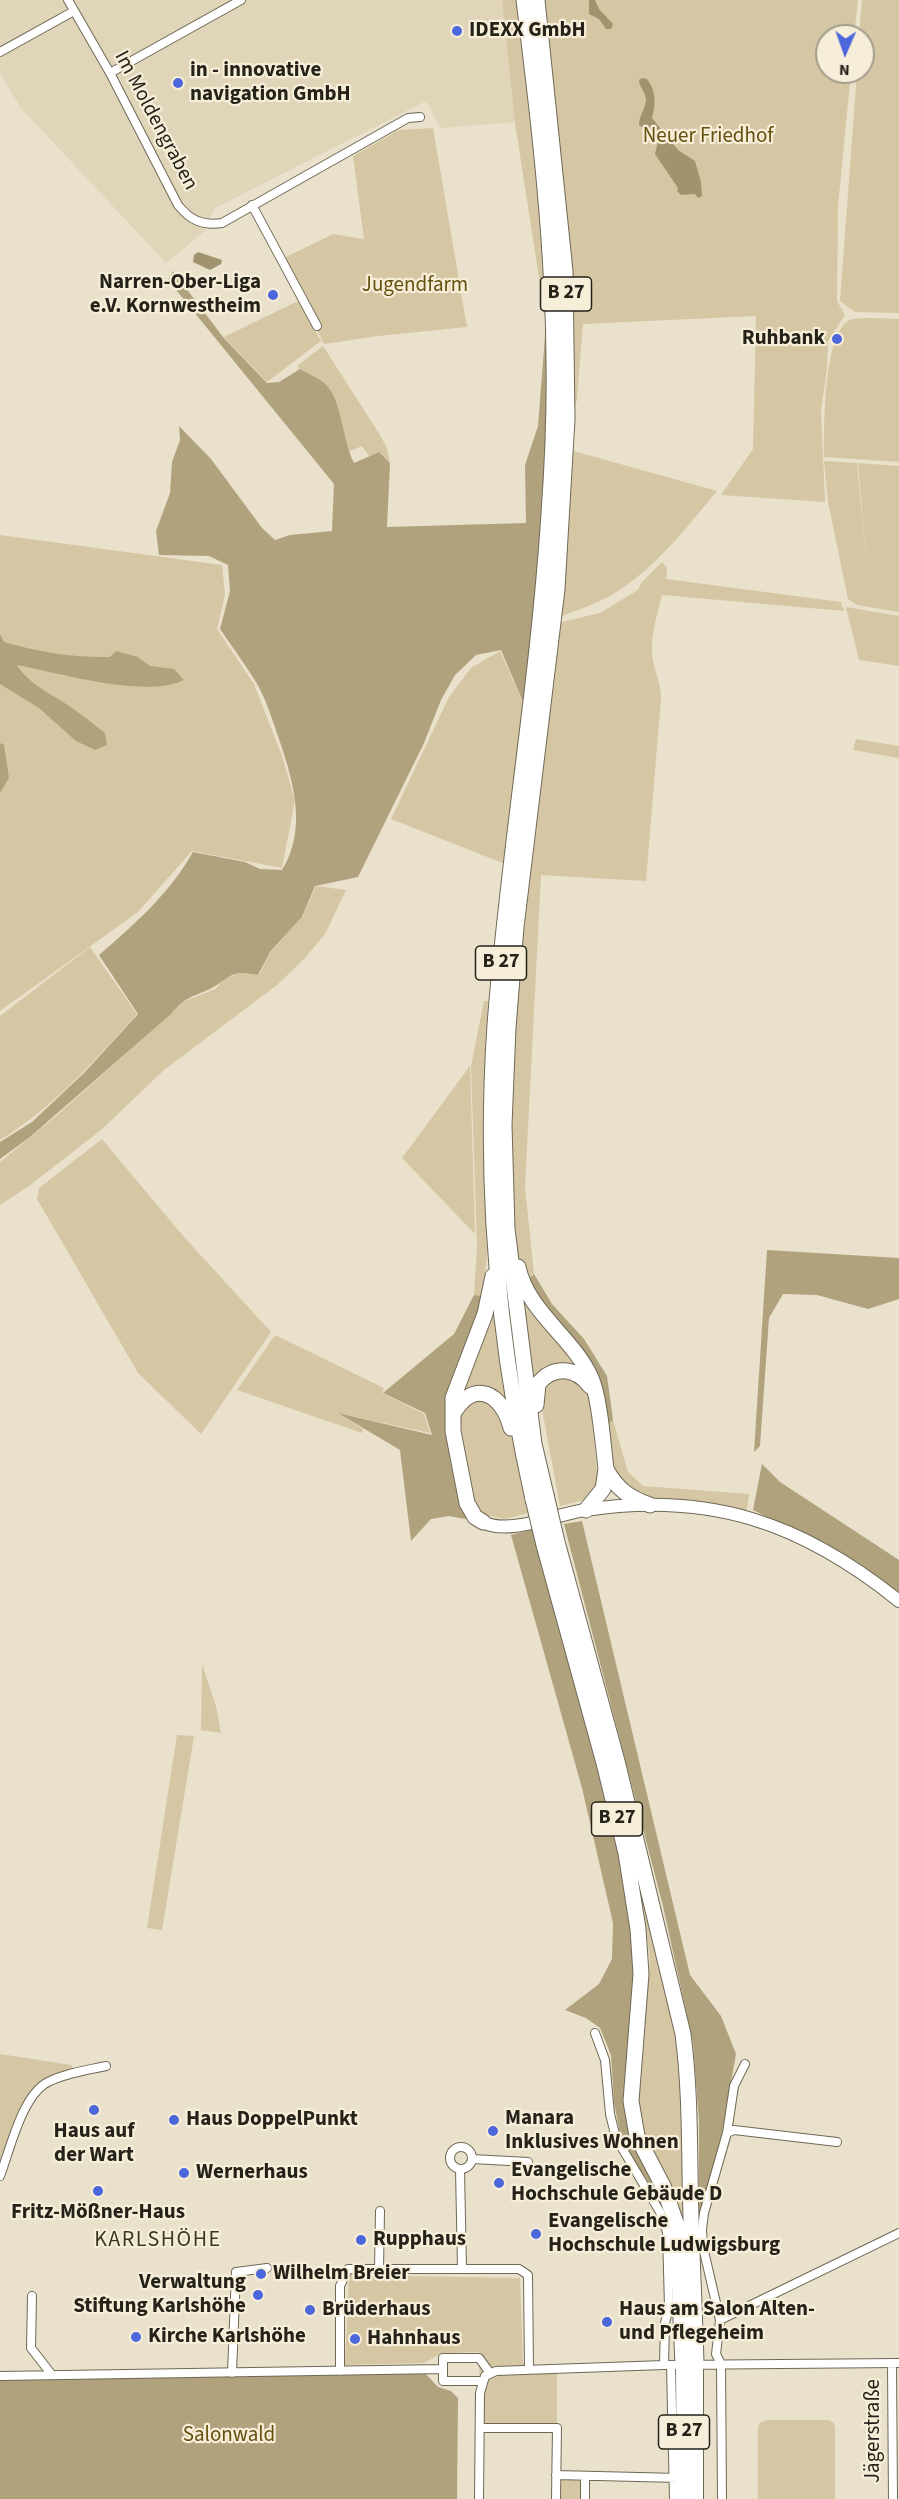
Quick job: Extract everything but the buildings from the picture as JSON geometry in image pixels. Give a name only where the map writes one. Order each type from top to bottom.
[{"type":"highway","name":"B 27","points":[[524,0],[544,174],[552,274],[554,423],[550,589]]},
{"type":"highway","name":"B 27","points":[[527,1444],[507,1229],[504,1125],[508,1028],[516,927],[567,418],[565,271],[537,0]]},
{"type":"highway","name":"B 27","points":[[542,665],[505,914],[495,1029],[492,1120],[496,1263],[527,1444],[626,1853],[638,1929],[641,1974],[631,2101],[637,2136],[664,2188],[677,2226],[679,2365]]},
{"type":"highway","name":"B 27","points":[[507,1229],[521,1278],[534,1304],[574,1351],[591,1378],[606,1469],[603,1489],[586,1510]]},
{"type":"highway","name":"B 27","points":[[483,1522],[475,1517],[467,1503],[453,1431],[453,1398],[485,1314],[496,1263]]},
{"type":"highway","name":"B 27","points":[[527,1444],[537,1428],[536,1392],[543,1378],[561,1370],[574,1372],[583,1377],[595,1393]]},
{"type":"highway","name":"B 27","points":[[453,1414],[466,1397],[475,1392],[487,1394],[504,1409],[513,1436],[527,1444]]},
{"type":"highway","name":"B 27","points":[[606,1469],[622,1491],[632,1499],[650,1505]]},
{"type":"highway","name":"B 27","points":[[550,1543],[617,1761],[683,2034],[689,2079],[679,2365]]},
{"type":"main road","points":[[483,1522],[489,1526],[506,1528],[586,1510],[650,1505],[718,1511],[770,1523],[829,1551],[899,1601]]},
{"type":"main road","name":"B 27","points":[[679,2365],[679,2478],[684,2499]]},
{"type":"main road","name":"B 27","points":[[679,2365],[696,2499]]},
{"type":"street","name":"Im Moldengraben","points":[[68,0],[110,73],[178,205],[195,221],[212,225],[222,223],[408,118],[420,117]]},
{"type":"street","points":[[110,73],[241,0]]},
{"type":"street","points":[[0,52],[75,11]]},
{"type":"street","points":[[252,205],[317,326]]},
{"type":"street","points":[[595,2033],[605,2060],[610,2114],[616,2138],[660,2212],[667,2232],[669,2307],[665,2322],[679,2365]]},
{"type":"street","points":[[722,2499],[720,2364],[716,2354],[720,2320],[703,2247],[702,2229],[704,2213],[727,2133],[734,2086],[745,2064]]},
{"type":"street","points":[[0,2176],[24,2112],[40,2087],[56,2079],[106,2066]]},
{"type":"street","points":[[727,2133],[734,2130],[837,2142]]},
{"type":"street","points":[[461,2147],[466,2149],[472,2159],[468,2167],[460,2169],[451,2162],[453,2151],[461,2147]]},
{"type":"street","points":[[472,2159],[528,2162]]},
{"type":"street","points":[[460,2169],[462,2269]]},
{"type":"street","points":[[379,2269],[380,2211]]},
{"type":"street","points":[[720,2320],[898,2236]]},
{"type":"street","points":[[232,2373],[236,2272],[267,2268]]},
{"type":"street","points":[[340,2371],[340,2286],[348,2269],[519,2269],[528,2275],[529,2370]]},
{"type":"street","points":[[32,2296],[31,2348],[52,2375]]},
{"type":"street","points":[[482,2381],[443,2381],[444,2358],[479,2358],[490,2373]]},
{"type":"street","points":[[479,2499],[482,2381],[490,2373],[496,2371],[720,2364],[895,2363]]},
{"type":"street","name":"Jägerstraße","points":[[892,2499],[896,2447],[895,2363]]},
{"type":"street","points":[[0,2376],[443,2369]]},
{"type":"street","points":[[480,2428],[557,2428],[556,2499]]},
{"type":"street","points":[[556,2475],[679,2478],[674,2499]]},
{"type":"street","points":[[585,2476],[585,2499]]},
{"type":"shaded area","points":[[0,0],[502,0],[515,122],[441,128],[426,101],[215,208],[204,232],[166,263],[21,108],[0,74]]},
{"type":"shaded area","points":[[589,0],[595,0],[599,9],[613,24],[611,29],[606,29],[599,19],[589,14]]},
{"type":"shaded area","points":[[642,78],[647,79],[654,92],[652,118],[678,150],[695,161],[701,182],[702,196],[698,198],[695,194],[681,195],[677,191],[678,188],[655,154],[660,133],[655,129],[644,129],[639,125],[646,99],[639,82]]},
{"type":"shaded area","points":[[198,252],[222,260],[221,264],[210,270],[193,262],[194,255]]},
{"type":"green space","points":[[502,0],[524,0],[544,174],[546,323],[515,123]]},
{"type":"green space","name":"Neuer Friedhof","points":[[537,0],[858,0],[855,24],[815,24],[815,84],[850,84],[838,206],[837,301],[845,315],[828,341],[821,411],[825,502],[721,495],[753,449],[756,316],[583,324],[577,399],[566,446]]},
{"type":"green space","points":[[862,0],[899,0],[899,313],[855,312],[840,301],[856,84],[875,84],[875,24],[860,24]]},
{"type":"green space","name":"Jugendfarm","points":[[433,128],[467,327],[324,344],[282,259],[333,234],[364,239],[353,156],[399,130]]},
{"type":"green space","points":[[173,271],[223,337],[267,383],[279,382],[300,369],[319,379],[328,387],[333,394],[354,463],[379,452],[390,463],[387,527],[526,523],[525,465],[538,426],[546,323],[554,423],[529,716],[501,650],[476,655],[455,675],[441,700],[424,743],[358,877],[315,886],[302,917],[270,952],[258,975],[236,974],[185,1001],[30,1137],[0,1159],[0,1142],[32,1122],[84,1073],[138,1014],[99,955],[162,895],[193,852],[245,862],[260,869],[282,870],[290,855],[294,839],[296,806],[290,774],[272,719],[256,682],[220,629],[230,591],[228,565],[209,556],[159,555],[156,531],[170,493],[172,462],[180,440],[179,426],[211,459],[262,528],[275,540],[290,535],[332,531],[334,484],[168,280]]},
{"type":"green space","points":[[300,300],[321,341],[267,382],[224,337]]},
{"type":"green space","points":[[852,319],[899,319],[899,462],[824,457],[829,364],[840,330]]},
{"type":"green space","points":[[323,346],[380,435],[387,448],[390,463],[379,452],[369,456],[362,446],[348,452],[337,407],[297,366]]},
{"type":"green space","points":[[570,450],[717,491],[674,542],[637,577],[594,604],[562,616]]},
{"type":"green space","points":[[824,461],[857,463],[867,568],[858,463],[899,466],[899,612],[857,605],[848,599],[828,502]]},
{"type":"green space","points":[[0,535],[222,565],[225,595],[217,629],[254,684],[282,756],[295,800],[282,868],[192,851],[138,912],[0,1011]]},
{"type":"green space","points":[[662,562],[667,568],[666,579],[841,602],[844,611],[662,595],[652,644],[652,657],[661,698],[646,881],[541,875],[525,1187],[534,1274],[524,1284],[507,1229],[508,1028],[553,624],[600,613],[638,590],[642,582]]},
{"type":"green space","points":[[846,607],[899,616],[899,666],[859,660]]},
{"type":"green space","points":[[0,634],[4,642],[56,654],[110,657],[116,651],[138,657],[150,666],[174,669],[184,680],[148,687],[125,686],[17,665],[33,683],[76,710],[105,733],[107,745],[95,750],[76,741],[39,708],[0,684]]},
{"type":"green space","points":[[500,651],[529,716],[509,816],[505,864],[391,819],[449,697],[471,668]]},
{"type":"green space","points":[[856,739],[899,746],[899,758],[853,750]]},
{"type":"green space","points":[[0,743],[4,745],[9,778],[0,793]]},
{"type":"green space","points":[[316,886],[346,890],[325,934],[304,959],[277,985],[164,1070],[101,1130],[29,1186],[0,1205],[0,1162],[55,1117],[185,1001],[215,989],[226,978],[242,973],[259,975],[270,953],[303,916]]},
{"type":"green space","points":[[90,947],[137,1014],[56,1098],[0,1140],[0,1016]]},
{"type":"green space","points":[[484,1001],[488,1001],[483,1099],[487,1255],[483,1296],[474,1295],[477,1247],[471,1066]]},
{"type":"green space","points":[[470,1066],[475,1234],[402,1158]]},
{"type":"green space","points":[[102,1139],[184,1237],[271,1332],[201,1434],[138,1373],[37,1199],[39,1188]]},
{"type":"green space","points":[[767,1250],[899,1258],[899,1299],[868,1309],[817,1295],[783,1294],[769,1318],[760,1446],[754,1452]]},
{"type":"green space","points":[[534,1274],[552,1304],[584,1339],[607,1376],[613,1420],[600,1431],[595,1393],[524,1284]]},
{"type":"green space","points":[[518,1285],[577,1365],[554,1365],[545,1369],[536,1378],[528,1360]]},
{"type":"green space","points":[[474,1295],[483,1296],[477,1321],[450,1387],[471,1520],[449,1516],[431,1519],[411,1541],[400,1450],[338,1413],[432,1435],[425,1413],[383,1393],[454,1334]]},
{"type":"green space","points":[[491,1313],[498,1329],[507,1397],[484,1387],[459,1390]]},
{"type":"green space","points":[[275,1335],[384,1388],[382,1393],[424,1414],[430,1433],[338,1413],[363,1429],[362,1433],[237,1390]]},
{"type":"green space","points":[[563,1374],[580,1381],[590,1398],[598,1483],[584,1500],[560,1506],[541,1404],[547,1380]]},
{"type":"green space","points":[[488,1400],[503,1413],[514,1445],[529,1513],[505,1519],[480,1514],[471,1496],[459,1417],[466,1402]]},
{"type":"green space","points":[[613,1420],[628,1472],[643,1486],[749,1494],[746,1516],[650,1505],[611,1478],[600,1431]]},
{"type":"green space","points":[[762,1464],[780,1482],[899,1560],[899,1595],[859,1563],[753,1510]]},
{"type":"green space","points":[[582,1521],[690,1975],[721,2016],[736,2054],[722,2133],[699,2218],[699,2121],[693,2043],[663,1906],[564,1524]]},
{"type":"green space","points":[[535,1529],[614,1821],[632,1922],[634,1959],[624,2102],[669,2213],[622,2143],[614,2103],[611,2055],[600,2028],[586,2018],[565,2010],[599,1984],[612,1959],[613,1923],[582,1788],[511,1535]]},
{"type":"green space","points":[[202,1664],[216,1706],[221,1733],[201,1730]]},
{"type":"green space","points":[[177,1735],[194,1736],[162,1930],[147,1928]]},
{"type":"green space","points":[[638,1866],[666,1985],[682,2080],[686,2231],[668,2179],[642,2133],[638,2098],[650,1961]]},
{"type":"green space","points":[[0,2054],[71,2065],[76,2071],[40,2083],[25,2098],[0,2161]]},
{"type":"green space","points":[[349,2275],[520,2278],[523,2362],[529,2370],[557,2369],[557,2428],[480,2428],[479,2352],[442,2353],[424,2363],[345,2365]]},
{"type":"green space","name":"Salonwald","points":[[424,2372],[438,2387],[451,2391],[458,2398],[457,2499],[0,2499],[0,2378]]},
{"type":"green space","points":[[766,2420],[828,2420],[833,2422],[835,2427],[835,2499],[758,2499],[758,2428],[760,2423]]},
{"type":"green space","points":[[561,2480],[580,2480],[580,2499],[561,2499]]},
{"type":"place","name":"IDEXX GmbH","points":[[457,31]]},
{"type":"place","name":"in - innovative navigation GmbH","points":[[178,83]]},
{"type":"place","name":"Narren-Ober-Liga e.V. Kornwestheim","points":[[273,295]]},
{"type":"place","name":"Ruhbank","points":[[837,339]]},
{"type":"place","name":"Haus auf der Wart","points":[[94,2110]]},
{"type":"place","name":"Haus DoppelPunkt","points":[[174,2120]]},
{"type":"place","name":"Manara Inklusives Wohnen","points":[[493,2131]]},
{"type":"place","name":"Wernerhaus","points":[[184,2173]]},
{"type":"place","name":"Evangelische Hochschule Gebäude D","points":[[499,2183]]},
{"type":"place","name":"Fritz-Mößner-Haus","points":[[98,2191]]},
{"type":"place","name":"Evangelische Hochschule Ludwigsburg","points":[[536,2234]]},
{"type":"place","name":"Rupphaus","points":[[361,2240]]},
{"type":"place","name":"Wilhelm Breier","points":[[261,2274]]},
{"type":"place","name":"Verwaltung Stiftung Karlshöhe","points":[[258,2295]]},
{"type":"place","name":"Brüderhaus","points":[[310,2310]]},
{"type":"place","name":"Haus am Salon Alten- und Pflegeheim","points":[[607,2322]]},
{"type":"place","name":"Kirche Karlshöhe","points":[[136,2337]]},
{"type":"place","name":"Hahnhaus","points":[[355,2339]]},
{"type":"district","name":"KARLSHÖHE","points":[[158,2241]]}]
